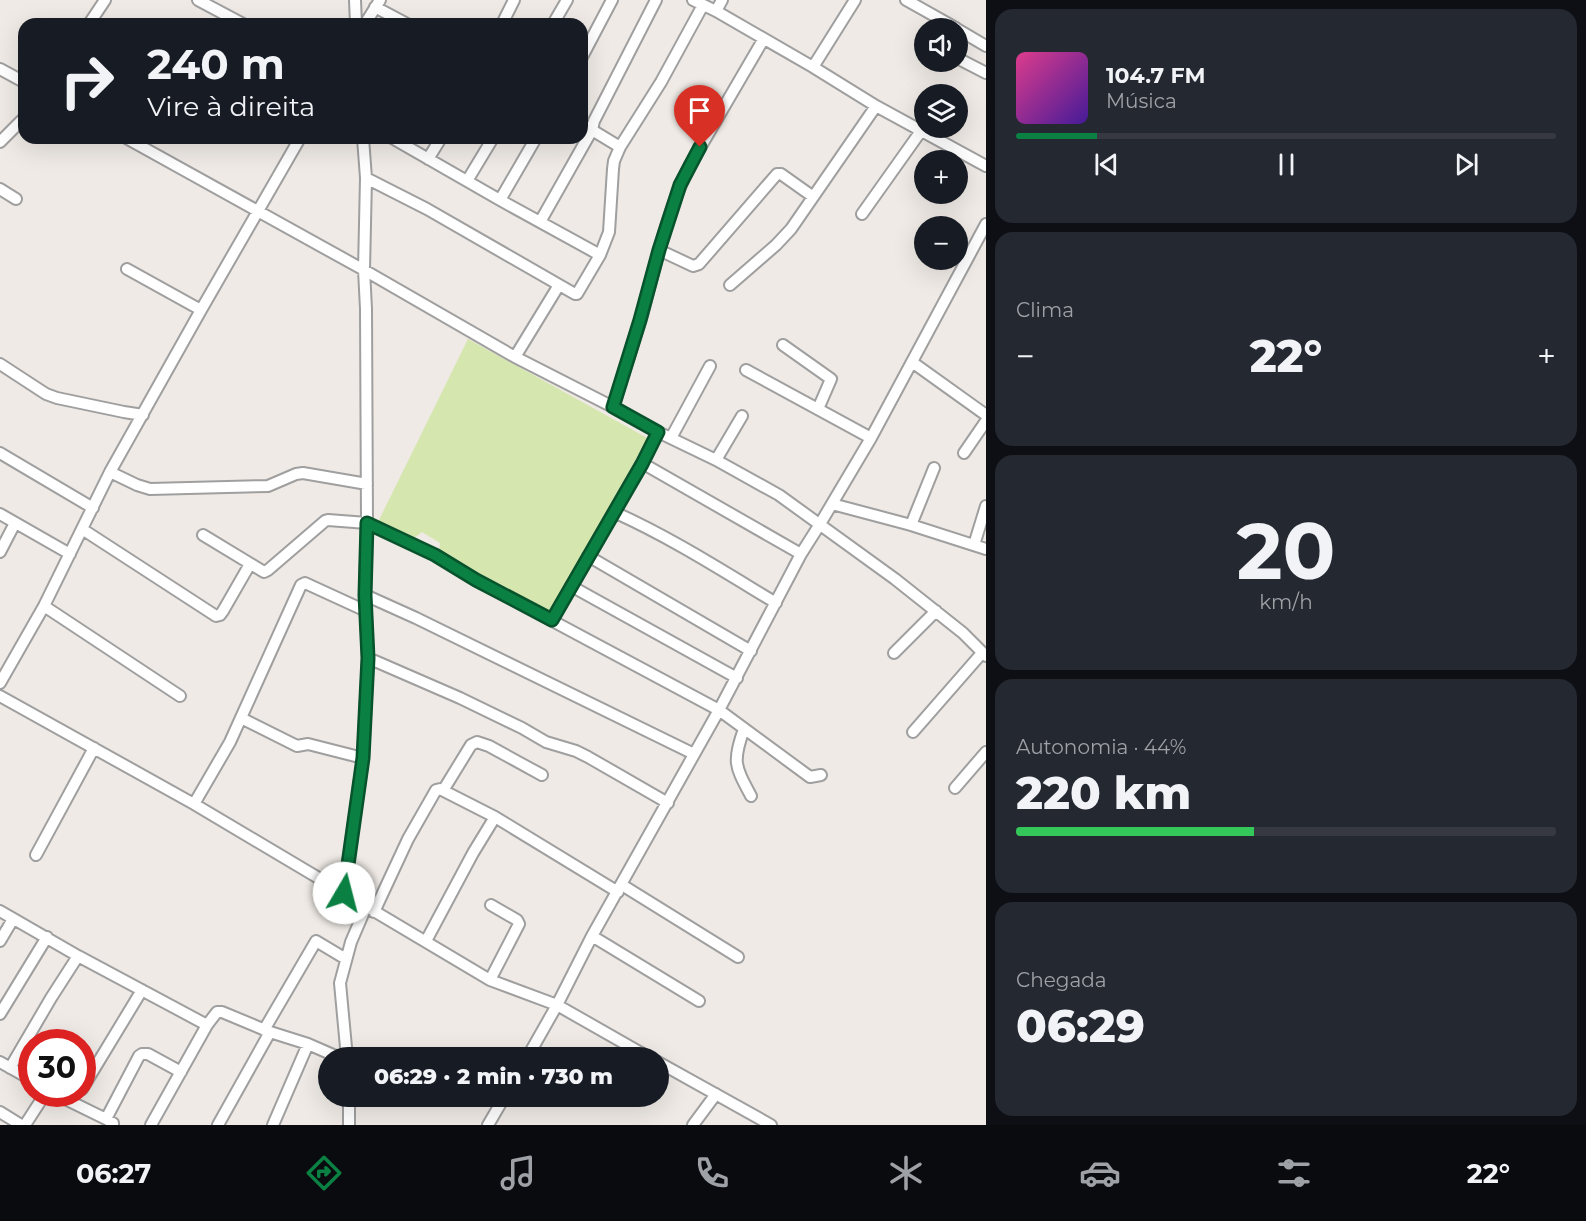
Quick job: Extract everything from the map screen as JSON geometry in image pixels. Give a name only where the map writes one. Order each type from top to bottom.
[{"type":"street","points":[[93,18],[105,0]]},
{"type":"street","points":[[198,0],[232,18]]},
{"type":"street","points":[[355,0],[356,18]]},
{"type":"street","points":[[505,18],[514,0]]},
{"type":"street","points":[[557,18],[567,0]]},
{"type":"street","points":[[588,46],[612,0]]},
{"type":"street","points":[[588,126],[594,121],[656,0]]},
{"type":"street","points":[[716,11],[722,0]]},
{"type":"street","points":[[813,67],[855,0]]},
{"type":"street","points":[[906,0],[937,18]]},
{"type":"street","points":[[366,178],[427,209],[578,294],[600,255],[609,232],[613,169],[620,147],[661,82],[698,3],[716,11],[914,127]]},
{"type":"street","points":[[369,18],[377,4],[398,18]]},
{"type":"street","points":[[968,36],[986,46]]},
{"type":"street","points":[[613,407],[680,185],[764,40]]},
{"type":"street","points":[[968,64],[986,73]]},
{"type":"street","points":[[0,69],[18,79]]},
{"type":"street","points":[[730,285],[791,229],[876,106]]},
{"type":"street","points":[[0,142],[18,124]]},
{"type":"street","points":[[588,128],[620,147]]},
{"type":"street","points":[[862,214],[916,138]]},
{"type":"street","points":[[934,138],[986,166]]},
{"type":"street","points":[[137,144],[515,357],[716,460],[779,495],[936,611],[984,654],[913,732]]},
{"type":"street","points":[[0,683],[44,606],[110,472],[297,144]]},
{"type":"street","points":[[344,893],[363,758],[368,658],[365,595],[367,523],[364,270],[366,178],[363,144]]},
{"type":"street","points":[[404,144],[600,255]]},
{"type":"street","points":[[428,159],[437,144]]},
{"type":"street","points":[[467,181],[489,144]]},
{"type":"street","points":[[500,200],[533,144]]},
{"type":"street","points":[[540,222],[579,144]]},
{"type":"street","points":[[659,250],[693,266],[699,264],[777,174],[781,174],[812,196]]},
{"type":"street","points":[[0,189],[16,199]]},
{"type":"street","points":[[533,1047],[592,936],[719,710],[801,554],[871,438],[986,224]]},
{"type":"street","points":[[127,268],[201,310]]},
{"type":"street","points":[[515,357],[559,285]]},
{"type":"street","points":[[783,345],[831,379],[818,409]]},
{"type":"street","points":[[912,362],[986,415]]},
{"type":"street","points":[[0,364],[46,394],[57,398],[143,415]]},
{"type":"street","points":[[671,438],[710,366]]},
{"type":"street","points":[[746,370],[871,438]]},
{"type":"street","points":[[716,460],[742,416]]},
{"type":"street","points":[[964,453],[986,422]]},
{"type":"street","points":[[552,620],[658,432]]},
{"type":"street","points":[[0,453],[93,508]]},
{"type":"street","points":[[642,464],[801,554]]},
{"type":"street","points":[[911,525],[934,468]]},
{"type":"street","points":[[110,472],[137,486],[150,489],[268,486],[303,473],[367,484]]},
{"type":"street","points":[[832,504],[911,525],[986,549]]},
{"type":"street","points":[[974,545],[986,506]]},
{"type":"street","points":[[614,512],[671,541],[776,603]]},
{"type":"street","points":[[0,514],[70,554]]},
{"type":"street","points":[[203,535],[264,572],[328,520],[367,523],[435,555],[476,580],[719,710],[810,777],[821,775]]},
{"type":"street","points":[[0,552],[15,523]]},
{"type":"street","points":[[82,529],[216,616],[223,611],[250,564]]},
{"type":"street","points":[[588,556],[751,651]]},
{"type":"street","points":[[194,804],[230,742],[301,585],[305,583],[366,611]]},
{"type":"street","points":[[571,586],[736,678]]},
{"type":"street","points":[[365,595],[694,754]]},
{"type":"street","points":[[44,606],[180,696]]},
{"type":"street","points":[[894,653],[936,611]]},
{"type":"street","points":[[368,658],[460,698],[546,742],[576,751],[668,803]]},
{"type":"street","points":[[0,696],[194,804],[490,980],[557,1005],[631,1047]]},
{"type":"street","points":[[241,718],[297,746],[308,744],[363,758]]},
{"type":"street","points":[[744,729],[736,750],[738,771],[751,796]]},
{"type":"street","points":[[444,789],[471,745],[477,742],[489,746],[542,775]]},
{"type":"street","points":[[36,855],[94,748]]},
{"type":"street","points":[[955,788],[986,752]]},
{"type":"street","points":[[346,1047],[340,983],[346,959],[420,817],[436,790],[440,789],[444,789],[495,817],[738,957]]},
{"type":"street","points":[[426,941],[495,817]]},
{"type":"street","points":[[490,980],[519,924],[518,921],[491,905]]},
{"type":"street","points":[[0,911],[207,1025]]},
{"type":"street","points":[[0,940],[13,919]]},
{"type":"street","points":[[592,936],[699,1001]]},
{"type":"street","points":[[0,1014],[47,937]]},
{"type":"street","points":[[218,1125],[316,941],[346,959]]},
{"type":"street","points":[[10,1068],[78,956]]},
{"type":"street","points":[[96,1066],[142,990]]},
{"type":"street","points":[[151,1125],[207,1025],[217,1012],[318,1048]]},
{"type":"street","points":[[273,1125],[308,1044]]},
{"type":"street","points":[[89,1107],[110,1122],[139,1056],[142,1054],[148,1054],[181,1072]]},
{"type":"street","points":[[0,1062],[18,1072]]},
{"type":"street","points":[[669,1068],[771,1125]]},
{"type":"street","points":[[693,1125],[716,1094]]},
{"type":"street","points":[[0,1112],[23,1125],[36,1107]]},
{"type":"street","points":[[349,1107],[350,1125]]},
{"type":"street","points":[[488,1125],[499,1107]]},
{"type":"green space","points":[[468,339],[651,440],[550,616],[439,555],[440,543],[422,532],[410,541],[378,522]]},
{"type":"route","points":[[344,893],[363,758],[368,658],[365,595],[367,523],[435,555],[476,580],[552,620],[658,432],[613,407],[680,185],[700,147]]}]
